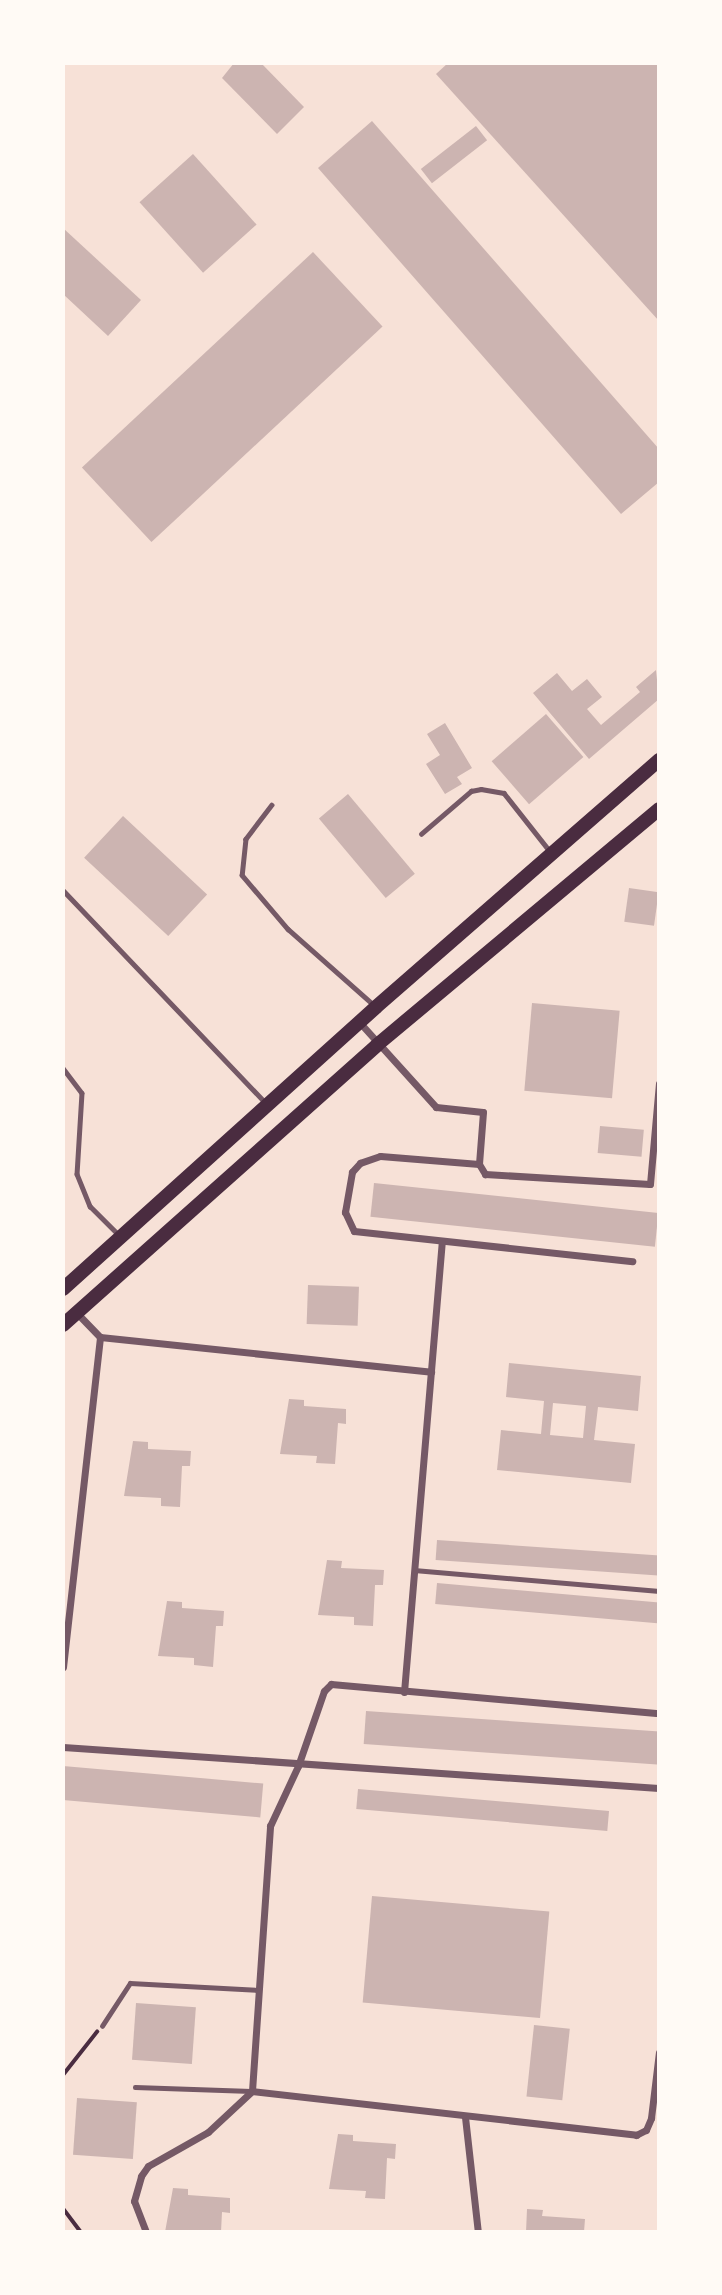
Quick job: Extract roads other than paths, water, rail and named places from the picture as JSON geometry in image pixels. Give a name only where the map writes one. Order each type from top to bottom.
[{"type":"main road","points":[[63,1289],[361,1024],[376,1007],[659,760]]},
{"type":"main road","points":[[63,1325],[377,1045],[659,809]]},
{"type":"street","points":[[361,1024],[377,1045],[436,1107],[483,1112],[479,1164],[485,1174],[650,1184],[659,1083]]},
{"type":"street","points":[[479,1164],[380,1156],[360,1163],[352,1172],[345,1212],[354,1231],[632,1261]]},
{"type":"street","points":[[404,1692],[442,1242]]},
{"type":"street","points":[[77,1313],[100,1337],[431,1372]]},
{"type":"street","points":[[63,1667],[100,1337]]},
{"type":"street","points":[[146,2232],[134,2201],[141,2176],[148,2166],[208,2132],[252,2091],[270,1826],[298,1766],[324,1691],[331,1684],[659,1713]]},
{"type":"street","points":[[63,1747],[298,1766],[659,1788]]},
{"type":"street","points":[[252,2091],[636,2135],[646,2130],[651,2118],[659,2052]]},
{"type":"street","points":[[465,2117],[478,2232]]},
{"type":"lane","points":[[421,834],[471,790],[481,789],[503,793],[551,854]]},
{"type":"lane","points":[[272,805],[246,839],[242,875],[288,929],[376,1007]]},
{"type":"lane","points":[[63,890],[268,1106]]},
{"type":"lane","points":[[63,1068],[82,1093],[77,1174],[90,1206],[120,1237]]},
{"type":"lane","points":[[414,1570],[659,1591]]},
{"type":"lane","points":[[102,2026],[130,1983],[258,1990]]},
{"type":"lane","points":[[135,2087],[252,2091]]}]
